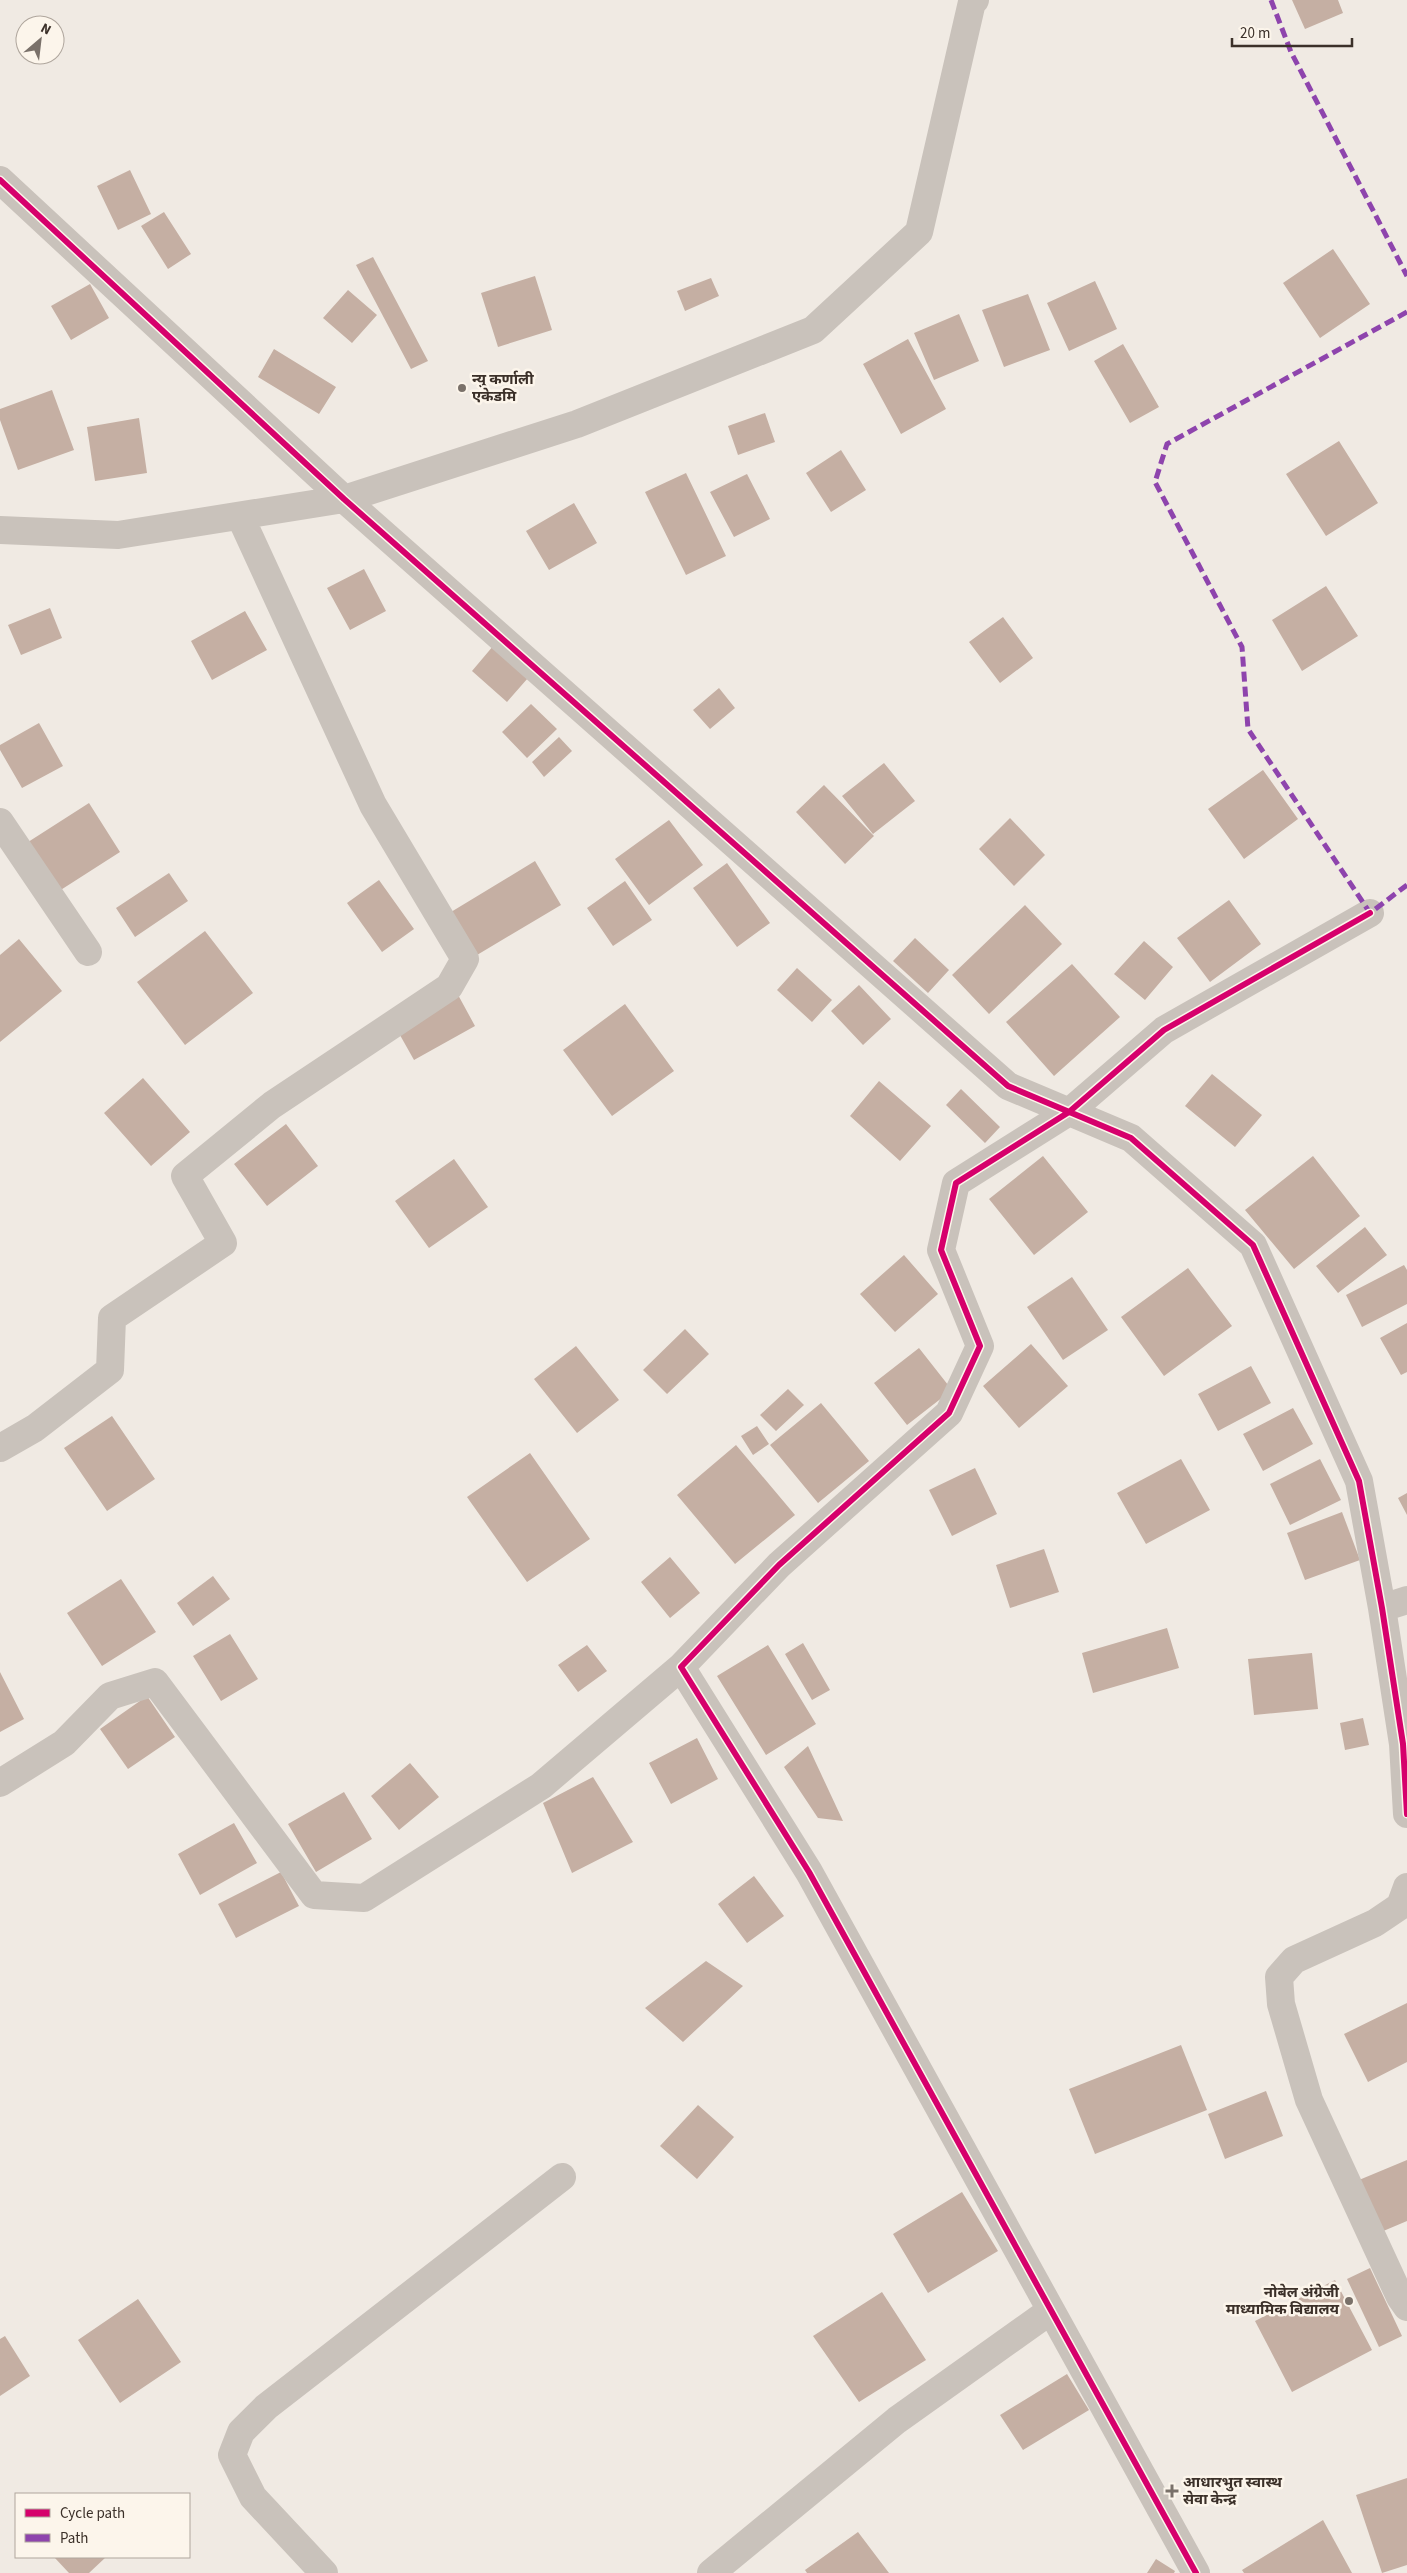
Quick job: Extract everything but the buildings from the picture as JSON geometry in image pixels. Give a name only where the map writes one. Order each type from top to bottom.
[{"type":"street","points":[[0,530],[118,535],[344,499],[577,424],[813,330],[920,232],[975,0]]},
{"type":"street","points":[[0,180],[344,499],[1008,1086],[1131,1138],[1252,1245],[1359,1481],[1395,1604],[1407,1814]]},
{"type":"street","points":[[0,1448],[35,1428],[110,1370],[112,1318],[223,1243],[185,1176],[272,1105],[449,987],[465,959],[373,805],[240,516]]},
{"type":"street","points":[[0,822],[88,952]]},
{"type":"street","points":[[0,1783],[64,1744],[110,1696],[155,1682],[314,1895],[364,1898],[542,1786],[681,1667],[779,1565],[949,1413],[980,1346],[941,1250],[956,1183],[1069,1112],[1164,1030],[1370,913]]},
{"type":"street","points":[[681,1667],[809,1872],[1050,2312],[1196,2573]]},
{"type":"street","points":[[1407,1888],[1400,1906],[1374,1923],[1294,1960],[1279,1977],[1281,2004],[1308,2100],[1400,2298],[1407,2307]]},
{"type":"street","points":[[324,2573],[252,2497],[232,2455],[240,2432],[266,2407],[562,2177]]},
{"type":"street","points":[[711,2573],[898,2420],[1050,2312]]},
{"type":"marked path","points":[[1271,0],[1291,52],[1407,276]]},
{"type":"marked path","points":[[1407,312],[1167,444],[1155,482],[1242,647],[1248,729],[1370,913],[1407,885]]},
{"type":"cycle path","points":[[0,180],[344,499],[1008,1086],[1131,1138],[1253,1245],[1359,1481],[1382,1608],[1403,1744],[1407,1814]]},
{"type":"cycle path","points":[[1196,2573],[809,1872],[681,1667],[779,1565],[949,1413],[980,1346],[941,1250],[956,1183],[1069,1112],[1164,1030],[1370,913]]},
{"type":"place","name":"न्यु कर्णाली एकेडमि","points":[[462,388]]},
{"type":"place","name":"नोबेल अंग्रेजी माध्यामिक बिद्यालय","points":[[1349,2301]]},
{"type":"place","name":"आधारभुत स्वास्थ सेवा केन्द्र","points":[[1172,2491]]}]
